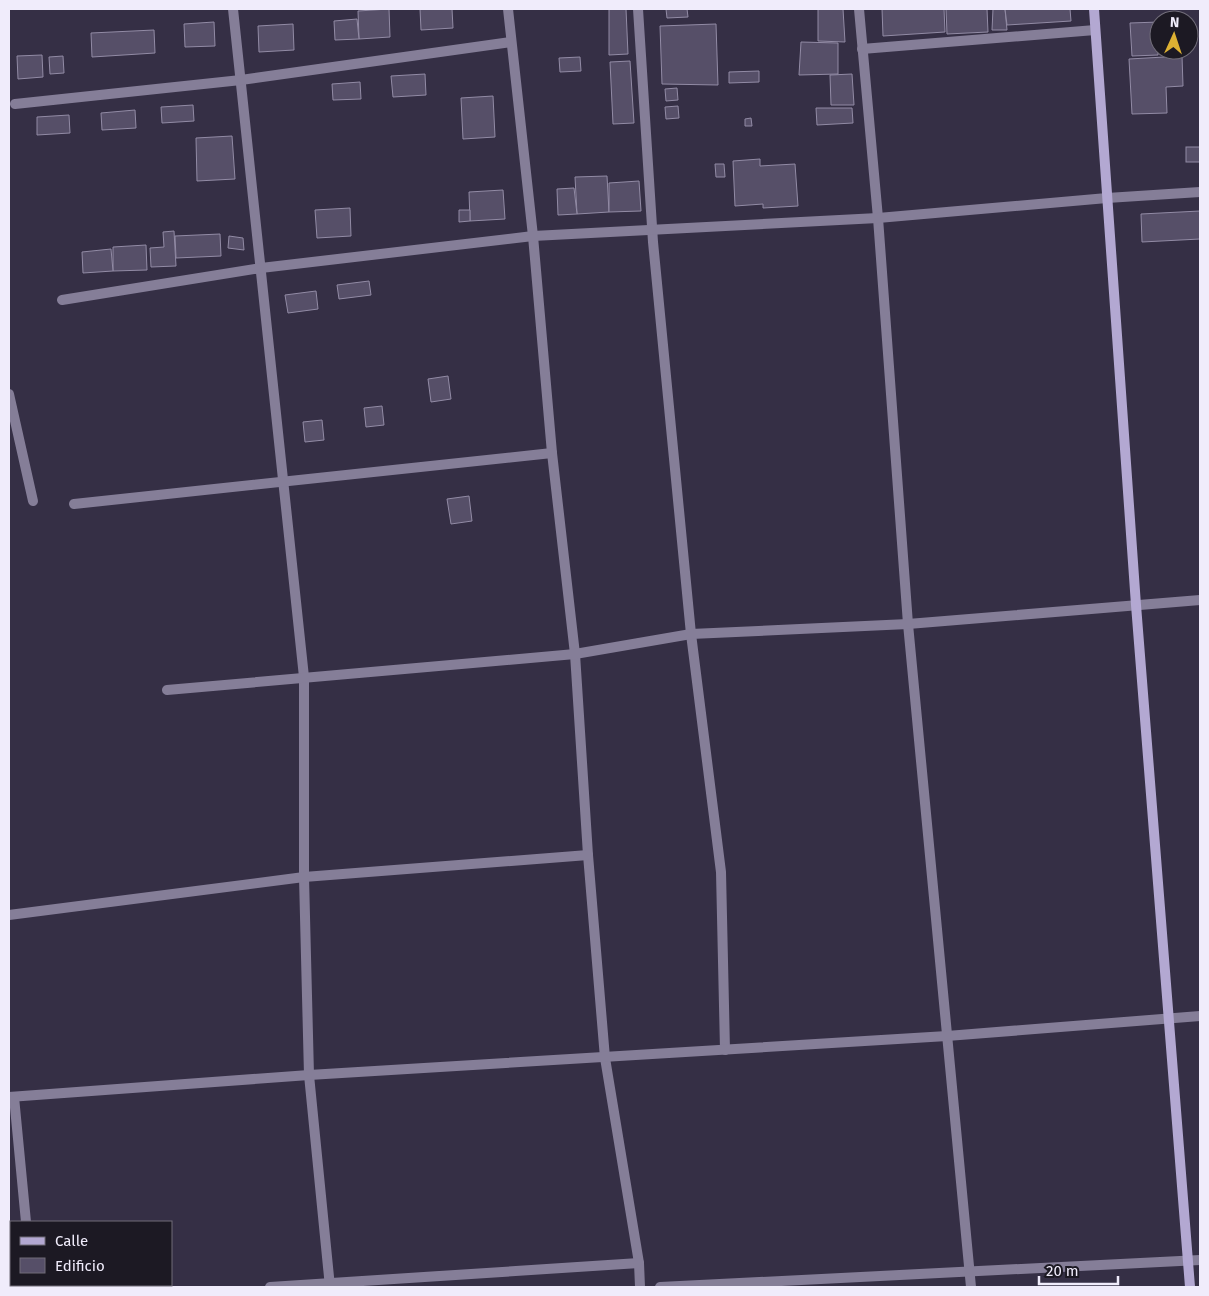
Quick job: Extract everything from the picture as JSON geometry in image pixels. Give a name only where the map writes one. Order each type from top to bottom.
[{"type":"street","points":[[233,9],[304,677],[304,877],[309,1075],[330,1286]]},
{"type":"street","points":[[508,9],[533,236],[552,453],[575,654],[588,855],[605,1058],[639,1264],[640,1287]]},
{"type":"street","points":[[638,9],[652,230],[691,634],[720,872],[725,1050]]},
{"type":"street","points":[[859,9],[878,218],[908,624],[971,1287]]},
{"type":"street","points":[[1094,9],[1136,605],[1190,1287]]},
{"type":"street","points":[[862,49],[1095,30]]},
{"type":"street","points":[[15,104],[241,80],[512,42]]},
{"type":"street","points":[[62,300],[261,268],[533,236],[878,218],[1107,198],[1200,192]]},
{"type":"street","points":[[9,394],[33,501]]},
{"type":"street","points":[[74,504],[552,453]]},
{"type":"street","points":[[167,690],[575,654],[691,634],[908,624],[1200,600]]},
{"type":"street","points":[[9,915],[304,877],[588,855]]},
{"type":"street","points":[[26,1221],[11,1097],[309,1075],[947,1036],[1200,1016]]},
{"type":"street","points":[[660,1287],[1200,1260]]},
{"type":"street","points":[[270,1287],[330,1286],[639,1264]]},
{"type":"building","points":[[389,9],[390,37],[359,39],[358,11]]},
{"type":"building","points":[[420,9],[452,9],[453,28],[421,30]]},
{"type":"building","points":[[609,9],[626,9],[628,54],[609,55]]},
{"type":"building","points":[[666,9],[687,9],[688,17],[667,18]]},
{"type":"building","points":[[818,9],[843,9],[845,42],[818,41]]},
{"type":"building","points":[[882,9],[944,9],[945,32],[883,36]]},
{"type":"building","points":[[946,9],[987,9],[988,32],[947,34]]},
{"type":"building","points":[[993,9],[1005,9],[1007,30],[992,30]]},
{"type":"building","points":[[1005,9],[1070,9],[1071,21],[1007,25]]},
{"type":"building","points":[[357,19],[359,39],[335,40],[334,21]]},
{"type":"building","points":[[214,22],[215,46],[185,47],[184,24]]},
{"type":"building","points":[[1149,22],[1149,55],[1132,56],[1130,23]]},
{"type":"building","points":[[293,24],[294,50],[259,52],[258,26]]},
{"type":"building","points":[[716,24],[718,85],[662,84],[660,26]]},
{"type":"building","points":[[154,30],[155,53],[92,57],[91,33]]},
{"type":"building","points":[[801,42],[838,43],[838,74],[799,75]]},
{"type":"building","points":[[42,55],[43,77],[18,79],[17,56]]},
{"type":"building","points":[[63,56],[64,73],[50,74],[49,57]]},
{"type":"building","points":[[580,57],[581,71],[560,72],[559,58]]},
{"type":"building","points":[[1149,58],[1149,60],[1182,60],[1183,86],[1166,87],[1167,113],[1132,114],[1129,59]]},
{"type":"building","points":[[630,61],[634,123],[613,124],[610,62]]},
{"type":"building","points":[[759,71],[759,82],[729,83],[729,72]]},
{"type":"building","points":[[425,74],[426,95],[393,97],[391,76]]},
{"type":"building","points":[[852,74],[854,105],[831,105],[830,75]]},
{"type":"building","points":[[360,82],[361,99],[333,100],[332,84]]},
{"type":"building","points":[[677,88],[678,100],[666,101],[665,89]]},
{"type":"building","points":[[493,96],[495,137],[463,139],[461,98]]},
{"type":"building","points":[[193,105],[194,121],[162,123],[161,107]]},
{"type":"building","points":[[678,106],[679,118],[666,119],[665,107]]},
{"type":"building","points":[[816,108],[852,108],[853,123],[817,125]]},
{"type":"building","points":[[135,110],[136,128],[102,130],[101,113]]},
{"type":"building","points":[[69,115],[70,133],[37,135],[37,117]]},
{"type":"building","points":[[751,118],[752,126],[745,126],[745,119]]},
{"type":"building","points":[[232,136],[235,179],[197,181],[196,138]]},
{"type":"building","points":[[1186,147],[1200,147],[1200,162],[1186,162]]},
{"type":"building","points":[[760,159],[760,166],[795,164],[798,206],[763,208],[763,204],[735,206],[733,161]]},
{"type":"building","points":[[715,164],[724,164],[725,177],[716,177]]},
{"type":"building","points":[[607,176],[609,212],[577,214],[575,177]]},
{"type":"building","points":[[639,181],[641,211],[609,212],[609,183]]},
{"type":"building","points":[[574,188],[577,214],[558,215],[557,189]]},
{"type":"building","points":[[503,190],[505,219],[470,221],[469,192]]},
{"type":"building","points":[[350,208],[351,236],[317,238],[315,210]]},
{"type":"building","points":[[459,210],[470,210],[470,221],[459,222]]},
{"type":"building","points":[[1200,211],[1200,239],[1142,242],[1141,214]]},
{"type":"building","points":[[174,231],[176,266],[151,267],[150,248],[164,247],[163,232]]},
{"type":"building","points":[[220,234],[221,256],[176,258],[175,236]]},
{"type":"building","points":[[229,236],[243,238],[244,250],[228,248]]},
{"type":"building","points":[[146,245],[147,270],[113,271],[113,247]]},
{"type":"building","points":[[111,249],[113,271],[83,273],[82,252]]},
{"type":"building","points":[[369,281],[371,295],[339,299],[337,285]]},
{"type":"building","points":[[316,291],[318,309],[288,313],[285,295]]},
{"type":"building","points":[[448,376],[451,399],[431,402],[428,379]]},
{"type":"building","points":[[382,406],[384,425],[366,427],[364,408]]},
{"type":"building","points":[[322,420],[324,440],[305,442],[303,422]]},
{"type":"building","points":[[469,496],[472,521],[451,524],[447,499]]}]
